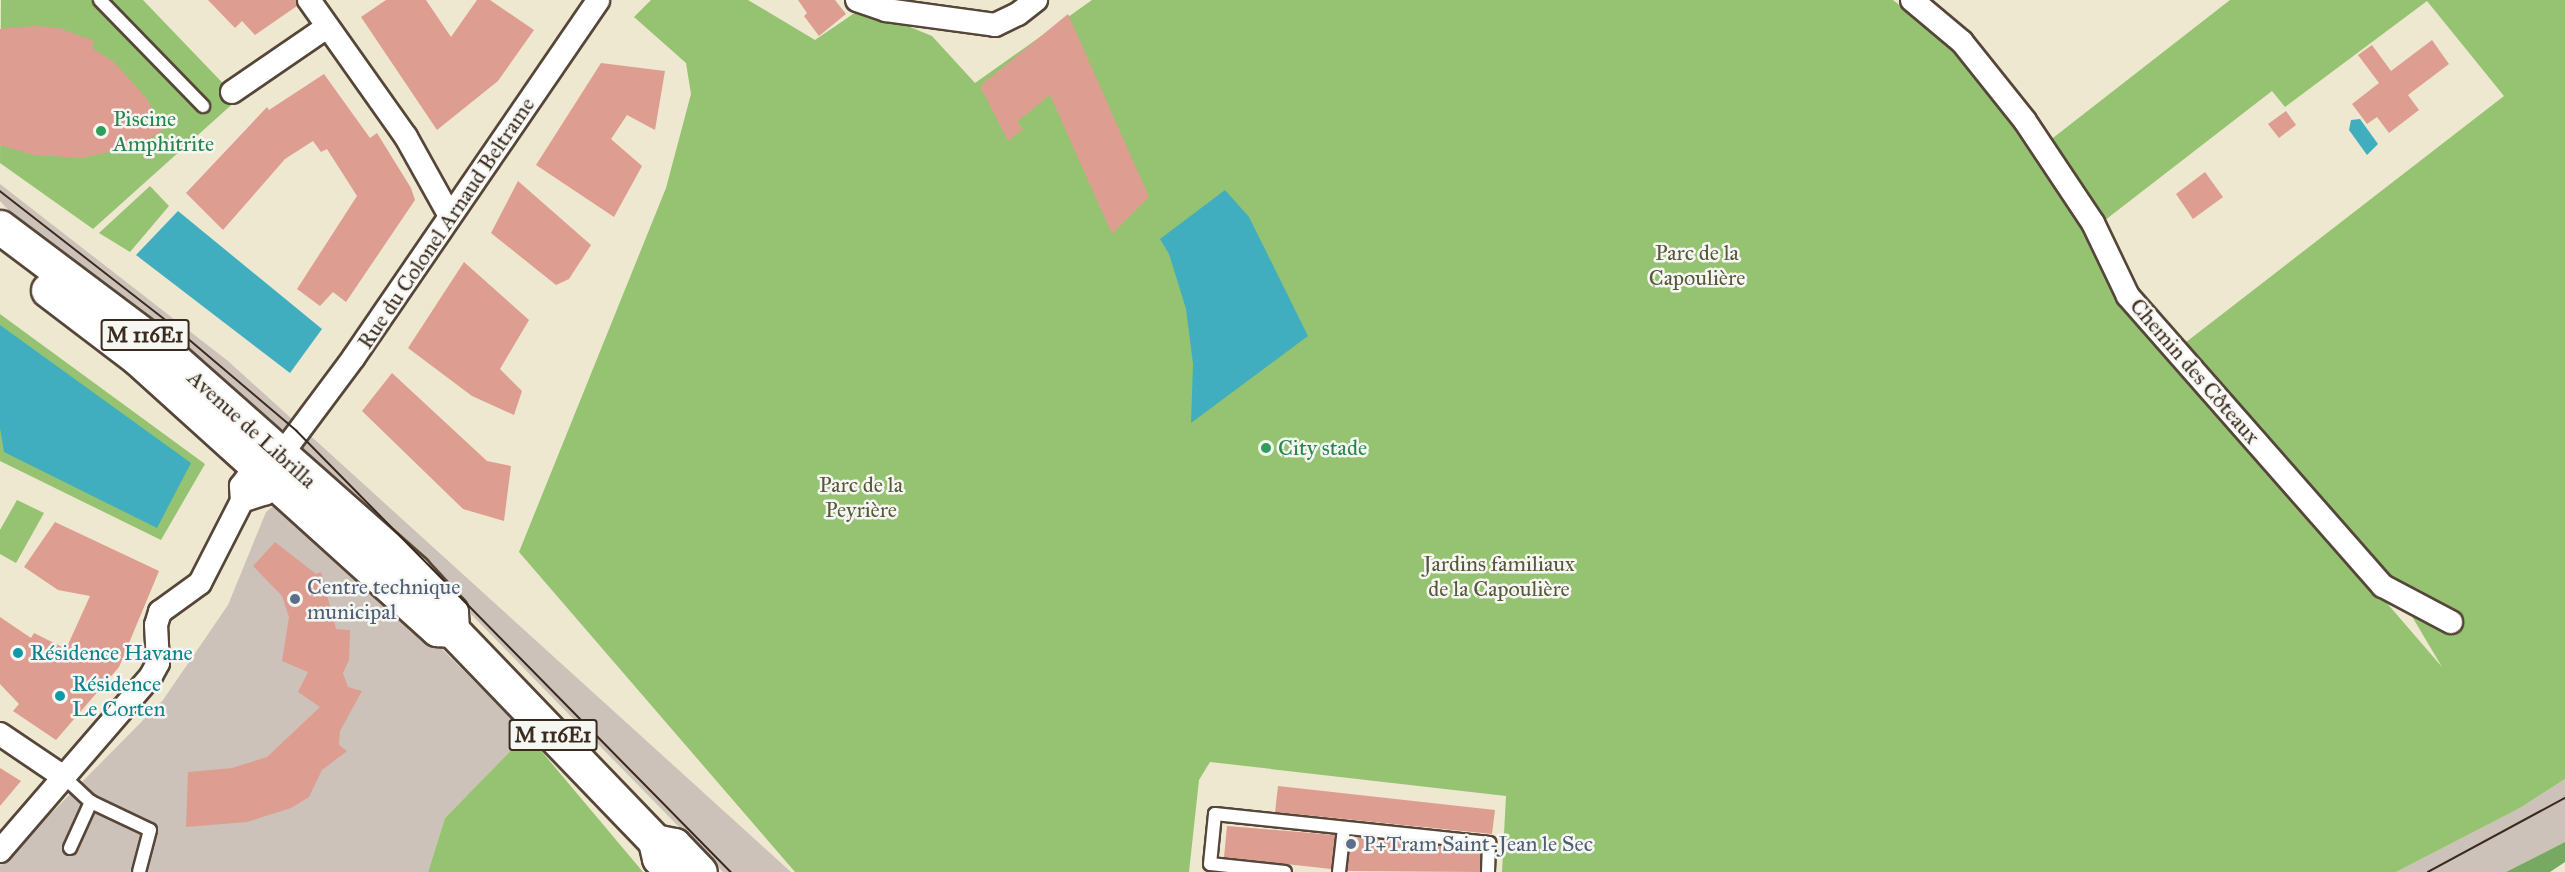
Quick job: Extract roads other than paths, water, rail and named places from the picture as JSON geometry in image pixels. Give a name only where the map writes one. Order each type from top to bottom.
[{"type":"main road","name":"Avenue de Librilla","points":[[5,234],[160,347],[379,555],[413,572]]},
{"type":"main road","name":"Avenue de Librilla","points":[[5,234],[93,325],[277,458],[413,572],[451,612],[452,630],[655,841],[659,858],[673,872]]},
{"type":"main road","name":"Avenue de Librilla","points":[[277,458],[437,629],[452,630]]},
{"type":"main road","name":"Avenue de Librilla","points":[[655,841],[674,845],[700,872]]},
{"type":"street","points":[[309,0],[406,137],[450,216]]},
{"type":"street","name":"Rue du Colonel Arnaud Beltrame","points":[[65,778],[151,676],[158,663],[156,625],[160,612],[200,583],[242,501],[266,493],[277,458],[354,357],[598,0]]},
{"type":"street","points":[[857,0],[886,10],[995,25],[1018,14],[1036,0]]},
{"type":"street","name":"Chemin des Côteaux","points":[[1912,0],[1962,42],[2025,121],[2093,223],[2128,296],[2383,586],[2451,622]]},
{"type":"street","points":[[232,92],[327,27]]},
{"type":"street","points":[[0,734],[65,778],[0,850]]},
{"type":"lane","points":[[100,0],[203,106]]},
{"type":"lane","points":[[65,778],[91,802],[150,830],[139,872]]},
{"type":"lane","points":[[70,848],[91,802]]},
{"type":"lane","points":[[1285,872],[1210,864],[1215,814],[1490,843],[1488,872]]},
{"type":"lane","points":[[1339,872],[1344,828]]},
{"type":"water","points":[[2360,119],[2378,144],[2367,155],[2349,130],[2351,120]]},
{"type":"water","points":[[1225,190],[1249,217],[1308,336],[1191,423],[1193,364],[1186,309],[1169,254],[1160,239]]},
{"type":"water","points":[[178,211],[322,329],[290,373],[136,255]]},
{"type":"water","points":[[0,325],[191,463],[157,528],[4,452],[0,428]]},
{"type":"tram line","points":[[0,191],[171,324],[297,431],[731,872]]},
{"type":"tram line","points":[[2428,872],[2565,798]]},
{"type":"place","name":"Piscine Amphitrite","points":[[101,131]]},
{"type":"place","name":"City stade","points":[[1266,448]]},
{"type":"place","name":"Centre technique municipal","points":[[295,599]]},
{"type":"place","name":"Résidence Havane","points":[[18,653]]},
{"type":"place","name":"Résidence Le Corten","points":[[60,696]]},
{"type":"place","name":"P+Tram Saint-Jean le Sec","points":[[1351,844]]},
{"type":"park label","name":"Parc de la Capoulière","points":[[1697,264]]},
{"type":"park label","name":"Parc de la Peyrière","points":[[861,496]]},
{"type":"park label","name":"Jardins familiaux de la Capoulière","points":[[1499,576]]}]
